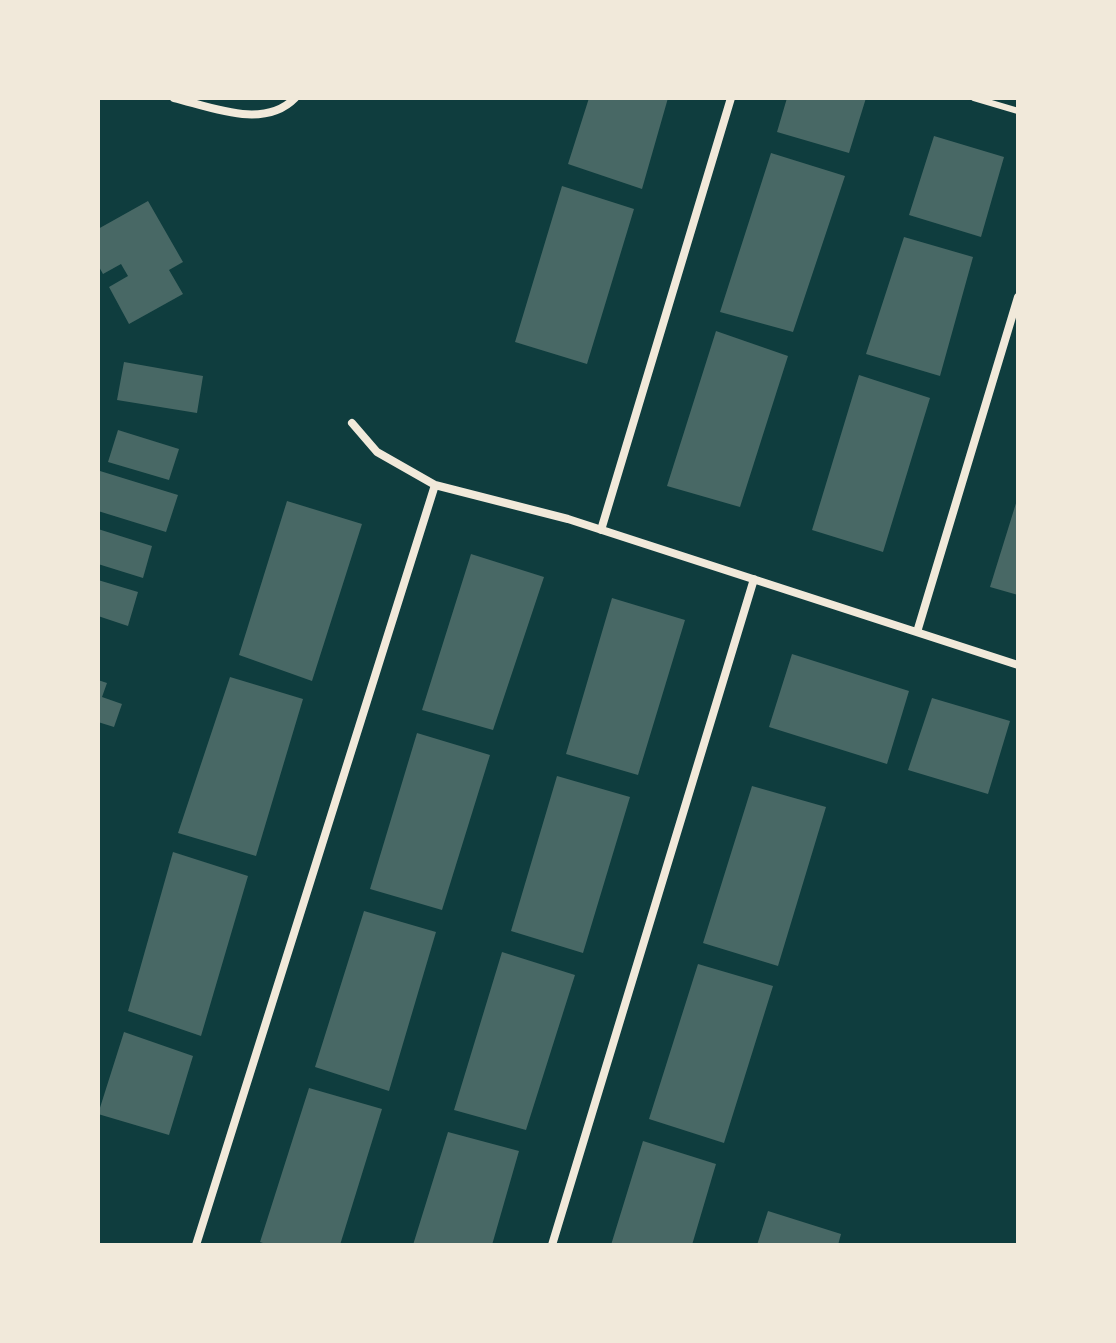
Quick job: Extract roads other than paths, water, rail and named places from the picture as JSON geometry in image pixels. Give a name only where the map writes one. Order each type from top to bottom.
[{"type":"street","points":[[174,98],[238,114],[267,114],[288,105],[295,98]]},
{"type":"street","points":[[601,530],[731,98]]},
{"type":"street","points":[[917,632],[1018,297]]},
{"type":"street","points":[[352,423],[385,458],[435,485],[601,530],[1018,665]]},
{"type":"street","points":[[196,1245],[435,485]]},
{"type":"street","points":[[552,1245],[754,579]]},
{"type":"lane","points":[[974,98],[1018,111]]}]
